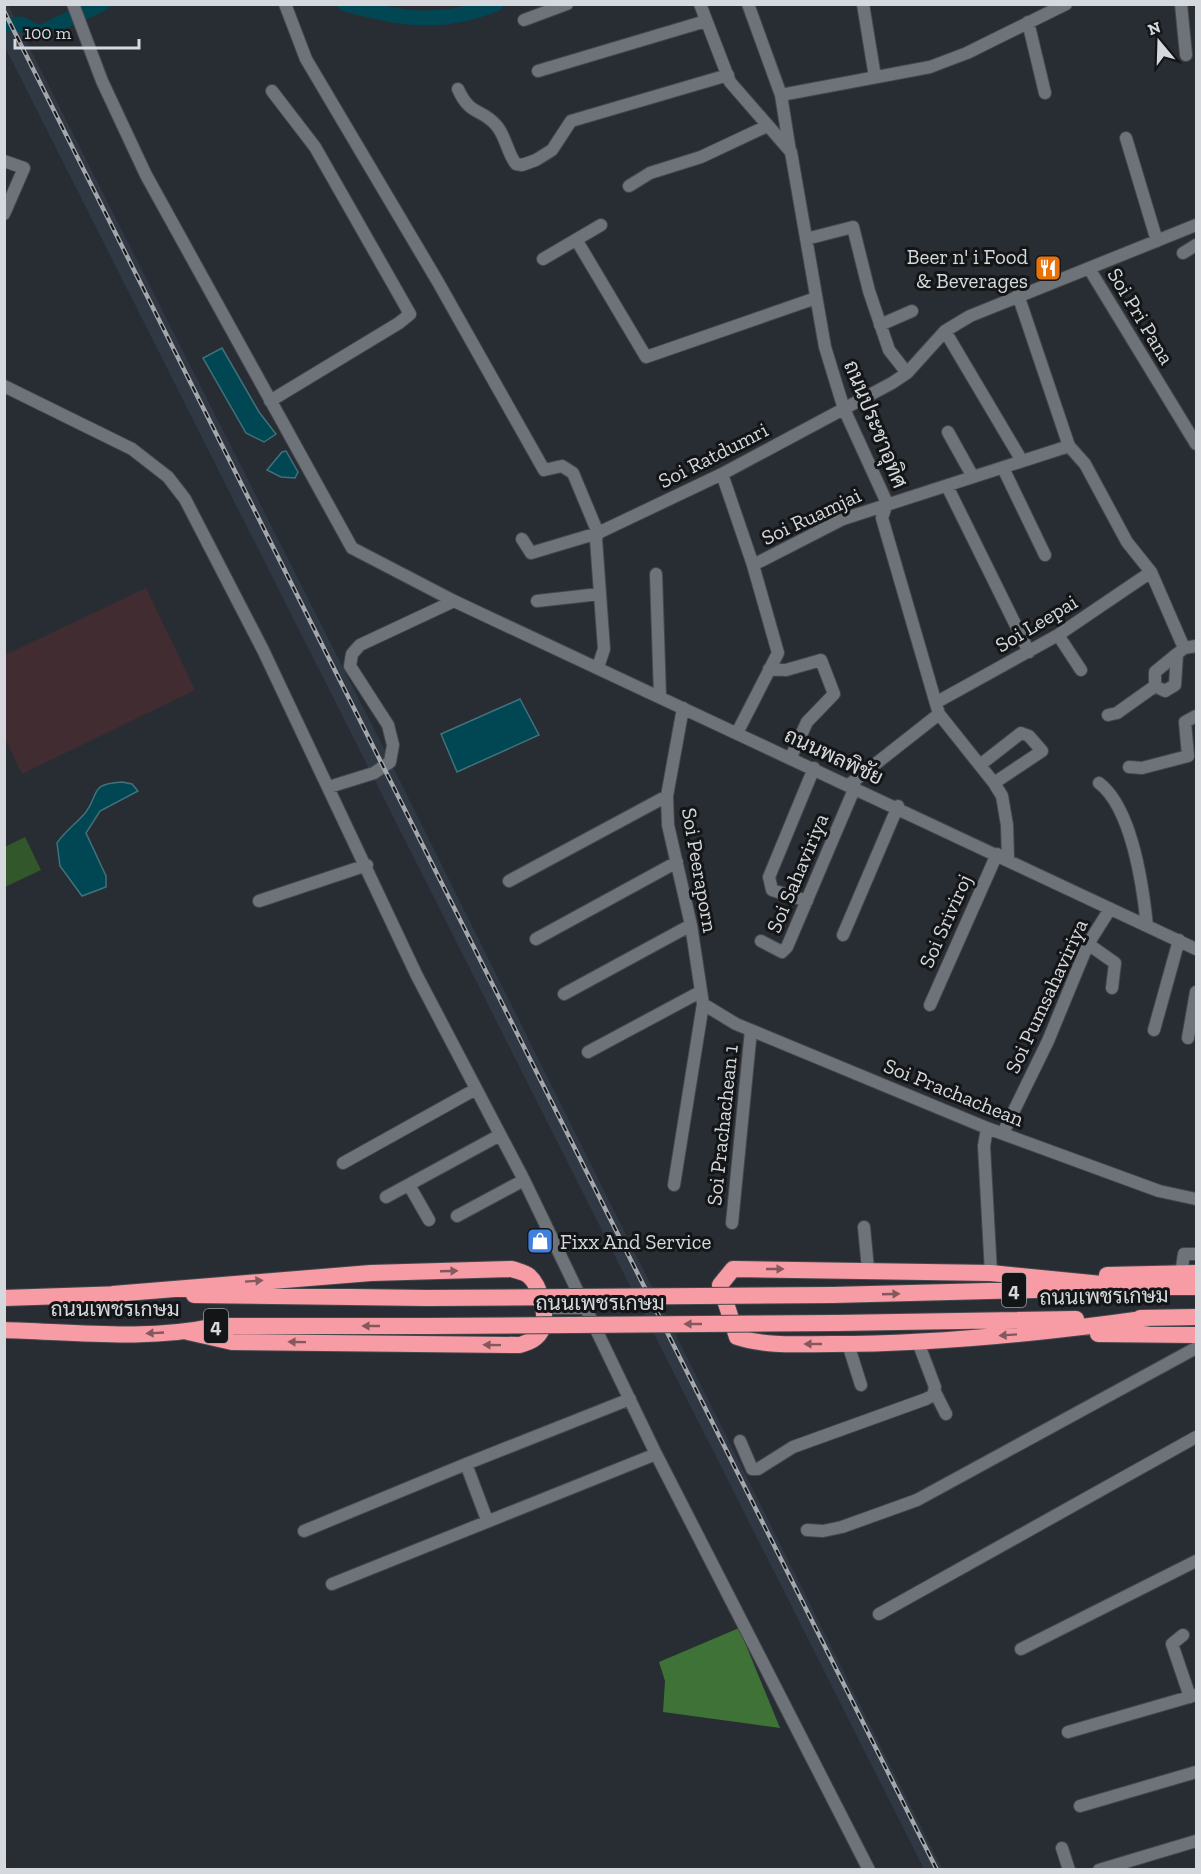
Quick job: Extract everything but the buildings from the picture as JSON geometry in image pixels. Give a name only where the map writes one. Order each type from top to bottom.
[{"type":"highway","points":[[112,1294],[359,1274],[512,1269],[529,1275],[536,1285],[543,1308],[543,1328],[533,1340],[520,1345],[232,1341],[188,1332]]},
{"type":"highway","points":[[1132,1287],[991,1273],[868,1269],[733,1269],[720,1285],[737,1337],[757,1344],[918,1342],[1037,1334],[1197,1335]]},
{"type":"highway","points":[[1043,1277],[1189,1274]]},
{"type":"highway","name":"ถนนเพชรเกษม","points":[[4,1298],[112,1294],[427,1298],[832,1295],[1197,1287]]},
{"type":"highway","name":"ถนนเพชรเกษม","points":[[4,1330],[146,1334],[188,1332],[216,1326],[836,1323],[1197,1317]]},
{"type":"highway","points":[[1037,1334],[1150,1318]]},
{"type":"street","name":"ถนนพลพิชัย","points":[[73,4],[102,81],[146,175],[352,548],[454,601],[1197,949]]},
{"type":"street","points":[[285,4],[306,59],[438,282],[544,470],[562,466],[570,469],[598,533],[596,539],[604,649],[598,667]]},
{"type":"street","points":[[524,20],[567,4]]},
{"type":"street","points":[[700,4],[728,75],[767,126],[791,152]]},
{"type":"street","name":"ถนนประชาอุทิศ","points":[[748,4],[781,95],[825,347],[844,409],[887,503],[882,518],[938,708],[1002,796],[1007,825],[1002,856]]},
{"type":"street","points":[[862,4],[875,77]]},
{"type":"street","points":[[781,95],[930,67],[967,53],[1066,4]]},
{"type":"street","points":[[1181,4],[1186,56]]},
{"type":"street","points":[[538,70],[706,21]]},
{"type":"street","points":[[1028,22],[1045,93]]},
{"type":"street","points":[[458,89],[467,106],[494,123],[511,158],[516,164],[522,165],[552,150],[571,121],[728,75]]},
{"type":"street","points":[[270,401],[399,323],[410,314],[315,147],[272,91]]},
{"type":"street","points":[[629,186],[650,173],[701,157],[767,126]]},
{"type":"street","points":[[1125,138],[1157,241]]},
{"type":"street","points":[[4,161],[24,168],[4,214]]},
{"type":"street","points":[[543,259],[601,225]]},
{"type":"street","name":"Soi Ratdumri","points":[[522,539],[531,553],[598,533],[722,474],[907,373],[945,331],[970,316],[1018,295],[1090,270],[1197,225]]},
{"type":"street","points":[[806,239],[854,227],[868,291],[889,350],[907,373]]},
{"type":"street","points":[[577,241],[646,357],[816,298]]},
{"type":"street","points":[[1183,252],[1197,245]]},
{"type":"street","name":"Soi Pri Pana","points":[[1090,270],[1197,444]]},
{"type":"street","points":[[1018,295],[1069,446],[1085,464],[1127,542],[1151,572],[1180,651],[1175,685],[1165,691],[1155,686]]},
{"type":"street","points":[[880,325],[912,311]]},
{"type":"street","points":[[945,331],[1022,461]]},
{"type":"street","points":[[4,386],[132,449],[168,477],[185,499],[253,630],[367,864],[417,976],[524,1180],[583,1308],[656,1454],[869,1869]]},
{"type":"street","points":[[948,432],[972,477]]},
{"type":"street","name":"Soi Ruamjai","points":[[753,565],[843,519],[1069,446]]},
{"type":"street","points":[[1003,468],[1045,555]]},
{"type":"street","points":[[722,474],[753,565],[778,653],[737,733]]},
{"type":"street","points":[[947,486],[1029,652]]},
{"type":"street","name":"Soi Leepai","points":[[853,786],[938,708],[1058,635],[1151,572]]},
{"type":"street","points":[[656,574],[660,696]]},
{"type":"street","points":[[537,601],[600,594]]},
{"type":"street","points":[[329,787],[374,773],[390,762],[393,745],[388,725],[351,666],[352,654],[360,645],[454,601]]},
{"type":"street","points":[[1058,635],[1081,670]]},
{"type":"street","points":[[1155,686],[1155,672],[1180,651],[1197,646]]},
{"type":"street","points":[[769,669],[786,670],[821,660],[834,694],[807,722],[791,757]]},
{"type":"street","points":[[1108,715],[1117,713],[1155,686]]},
{"type":"street","name":"Soi Peeraporn","points":[[674,1185],[702,998],[691,925],[668,825],[667,796],[683,708]]},
{"type":"street","points":[[1129,767],[1142,768],[1188,756],[1185,722],[1197,716]]},
{"type":"street","points":[[980,765],[1021,733],[1029,736],[1042,751],[994,783]]},
{"type":"street","points":[[807,901],[772,890],[769,877],[814,768]]},
{"type":"street","points":[[1099,783],[1115,800],[1140,868],[1147,926]]},
{"type":"street","name":"Soi Sahaviriya","points":[[761,941],[785,951],[853,786]]},
{"type":"street","points":[[510,880],[533,863],[667,796]]},
{"type":"street","points":[[843,935],[898,807]]},
{"type":"street","name":"Soi Sriviroj","points":[[930,1005],[952,949],[1002,856]]},
{"type":"street","points":[[536,939],[677,862]]},
{"type":"street","points":[[259,901],[367,864]]},
{"type":"street","name":"Soi Pumsahaviriya","points":[[1003,1133],[1048,1041],[1088,944],[1110,909]]},
{"type":"street","points":[[564,994],[691,925]]},
{"type":"street","points":[[1154,1030],[1179,940]]},
{"type":"street","points":[[1088,944],[1115,963],[1112,988]]},
{"type":"street","points":[[1188,1038],[1197,992]]},
{"type":"street","points":[[588,1052],[702,998]]},
{"type":"street","name":"Soi Prachachean","points":[[702,998],[751,1030],[987,1128],[1159,1191],[1197,1199]]},
{"type":"street","name":"Soi Prachachean 1","points":[[732,1223],[751,1030]]},
{"type":"street","points":[[343,1163],[476,1089]]},
{"type":"street","points":[[987,1128],[984,1146],[991,1273]]},
{"type":"street","points":[[386,1197],[500,1135]]},
{"type":"street","points":[[456,1216],[524,1180]]},
{"type":"street","points":[[409,1185],[429,1220]]},
{"type":"street","points":[[864,1227],[868,1269]]},
{"type":"street","points":[[1189,1274],[1184,1254],[1197,1254]]},
{"type":"street","points":[[543,1308],[583,1308]]},
{"type":"street","points":[[918,1342],[933,1380],[935,1392],[946,1414]]},
{"type":"street","points":[[848,1344],[861,1385]]},
{"type":"street","points":[[807,1530],[823,1531],[842,1527],[917,1500],[1197,1348]]},
{"type":"street","points":[[740,1441],[752,1468],[758,1469],[793,1447],[926,1399],[935,1392]]},
{"type":"street","points":[[304,1532],[630,1399]]},
{"type":"street","points":[[879,1614],[1197,1437]]},
{"type":"street","points":[[332,1584],[656,1454]]},
{"type":"street","points":[[466,1464],[487,1520]]},
{"type":"street","points":[[1022,1649],[1197,1561]]},
{"type":"street","points":[[1068,1732],[1193,1696],[1172,1644],[1183,1635]]},
{"type":"street","points":[[1080,1806],[1197,1772]]},
{"type":"street","points":[[1099,1869],[1197,1841]]},
{"type":"street","points":[[1062,1848],[1069,1869]]},
{"type":"shaded area","points":[[5,5],[8,5],[378,737],[942,1869],[924,1869],[5,47]]},
{"type":"shaded area","points":[[146,588],[195,690],[22,774],[5,738],[5,655]]},
{"type":"green space","points":[[25,837],[41,870],[5,887],[5,847]]},
{"type":"green space","points":[[739,1628],[780,1728],[663,1712],[665,1681],[659,1662]]},
{"type":"water","points":[[222,348],[259,412],[276,434],[264,442],[246,433],[203,358]]},
{"type":"water","points":[[286,451],[298,472],[295,478],[281,477],[267,470],[282,452]]},
{"type":"water","points":[[520,699],[539,735],[457,772],[441,734]]},
{"type":"water","points":[[122,782],[132,784],[138,791],[100,811],[86,833],[106,876],[106,887],[82,896],[60,866],[57,843],[86,812],[100,787]]},
{"type":"waterway","points":[[4,25],[21,24],[39,33],[102,4]]},
{"type":"waterway","points":[[345,4],[421,18],[457,15],[496,4]]},
{"type":"railway","points":[[4,11],[937,1870]]},
{"type":"place","name":"Beer n' i Food & Beverages","points":[[1048,268]]},
{"type":"place","name":"Fixx And Service","points":[[540,1241]]}]
